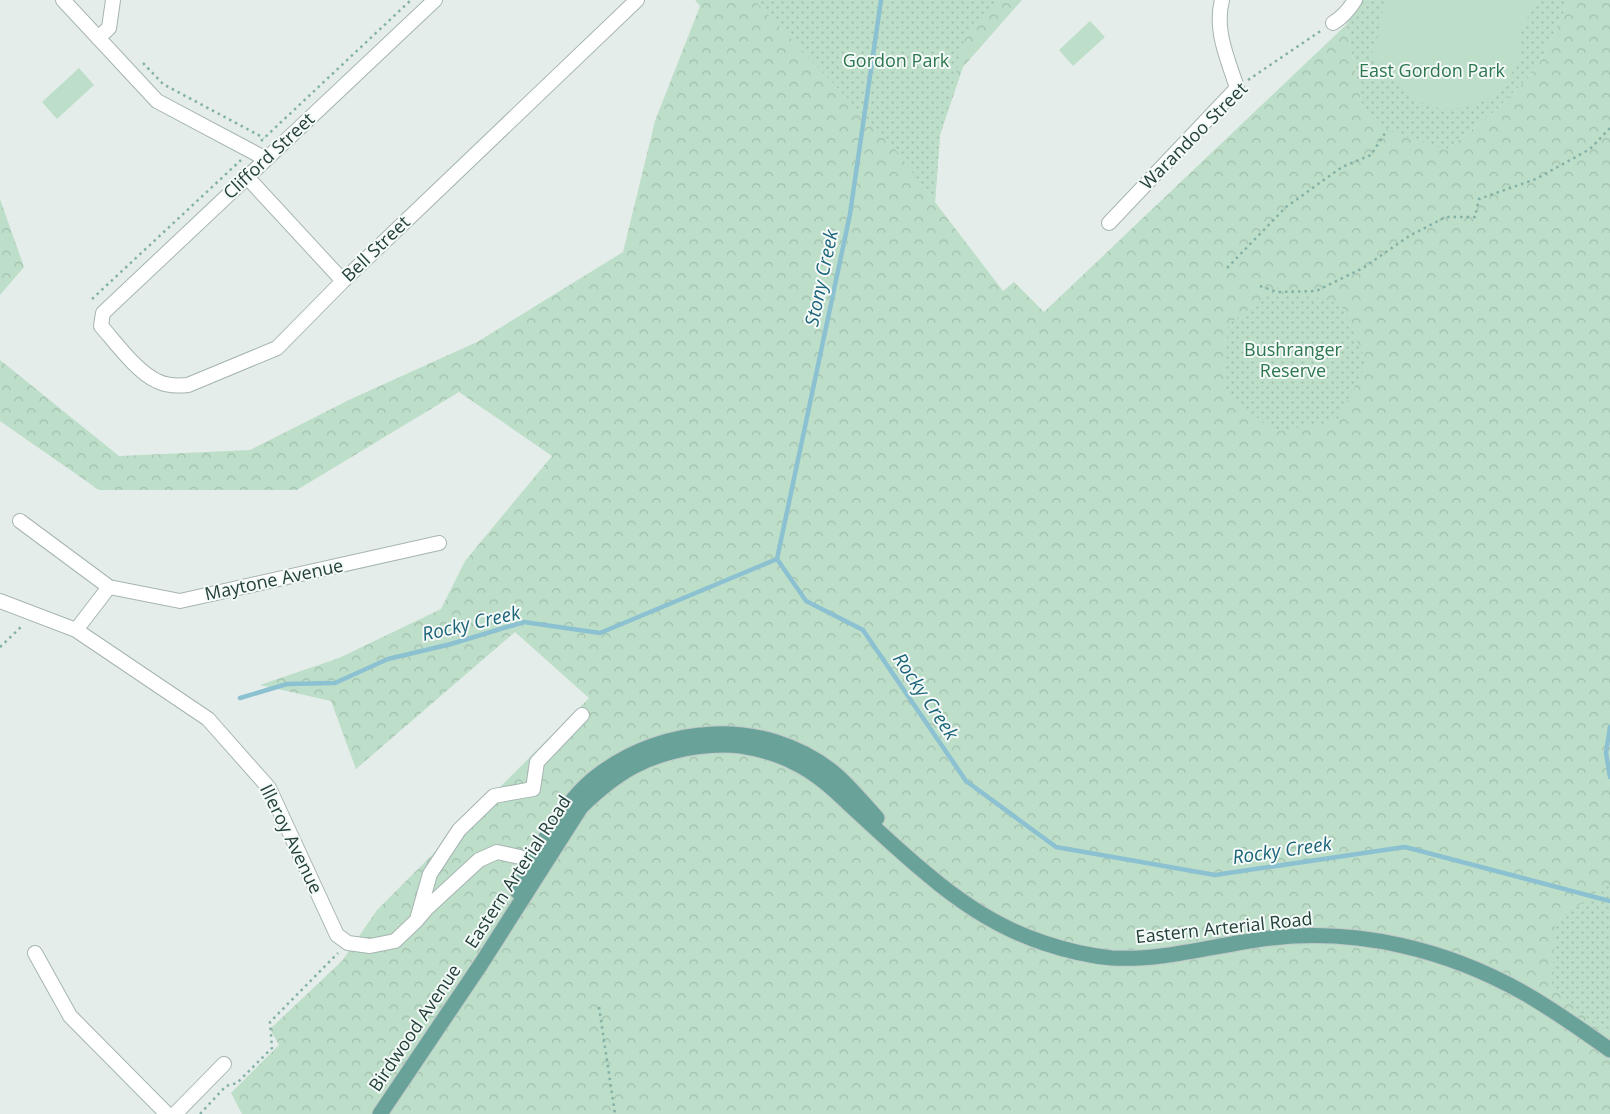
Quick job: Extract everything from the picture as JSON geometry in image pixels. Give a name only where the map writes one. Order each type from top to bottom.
[{"type":"main road","name":"Eastern Arterial Road","points":[[481,964],[533,860],[571,802],[596,777],[633,753],[667,740],[703,735],[738,734],[770,739],[802,752],[832,772],[858,796],[926,873],[980,913],[1045,944],[1111,958],[1142,958],[1272,938],[1358,937],[1428,952],[1495,977],[1563,1016],[1610,1050]]},
{"type":"main road","name":"Birdwood Avenue","points":[[380,1114],[481,964]]},
{"type":"street","points":[[63,0],[157,101],[266,159]]},
{"type":"street","points":[[98,38],[109,28],[113,0]]},
{"type":"street","name":"Clifford Street","points":[[103,313],[435,0]]},
{"type":"street","name":"Bell Street","points":[[103,313],[101,326],[146,374],[158,382],[174,386],[188,386],[277,348],[343,280],[637,0]]},
{"type":"street","points":[[1222,0],[1218,21],[1220,34],[1237,88]]},
{"type":"street","points":[[1333,23],[1340,19],[1355,0]]},
{"type":"street","name":"Warandoo Street","points":[[1109,223],[1237,88]]},
{"type":"street","points":[[247,177],[343,280]]},
{"type":"street","name":"Maytone Avenue","points":[[20,521],[108,587],[180,600],[439,543]]},
{"type":"street","points":[[76,630],[108,587]]},
{"type":"street","name":"Illeroy Avenue","points":[[0,602],[76,630],[208,719],[269,788],[337,935],[348,943],[370,946],[395,941],[427,908],[479,860],[498,852],[520,857]]},
{"type":"street","points":[[416,921],[430,874],[459,830],[494,796],[533,789],[537,762],[582,715]]},
{"type":"street","points":[[35,953],[70,1016],[167,1114]]},
{"type":"street","points":[[175,1114],[224,1064]]},
{"type":"path","name":"Warandoo Street","points":[[1237,88],[1333,23]]},
{"type":"path","points":[[142,63],[163,84],[264,138]]},
{"type":"path","points":[[1260,286],[1277,292],[1316,291],[1363,268],[1409,236],[1446,216],[1475,217],[1480,199],[1536,178],[1590,149],[1610,128]]},
{"type":"path","points":[[1227,268],[1286,207],[1342,167],[1371,154],[1387,130]]},
{"type":"path","points":[[0,647],[23,625]]},
{"type":"path","points":[[200,1114],[226,1086],[237,1082],[272,1048],[270,1022],[343,949]]},
{"type":"path","points":[[599,1007],[615,1114]]},
{"type":"green space","points":[[695,0],[1022,0],[963,67],[940,135],[935,202],[1003,291],[1014,282],[1044,312],[1346,25],[1363,110],[1446,150],[1495,111],[1536,69],[1570,0],[1610,0],[1610,1114],[242,1114],[231,1093],[279,1045],[270,1029],[342,961],[377,910],[589,698],[515,632],[356,769],[331,701],[260,685],[339,658],[441,609],[465,561],[552,456],[459,392],[297,490],[99,490],[0,421],[0,360],[119,456],[250,450],[351,399],[477,342],[623,252],[655,121],[700,6]]},
{"type":"green space","name":"Gordon Park","points":[[754,0],[998,0],[967,30],[940,135],[935,202],[891,144]]},
{"type":"green space","name":"East Gordon Park","points":[[1360,0],[1570,0],[1536,69],[1495,111],[1446,150],[1387,130],[1363,110],[1346,25]]},
{"type":"green space","points":[[1388,0],[1538,0],[1521,29],[1519,55],[1514,69],[1502,87],[1486,100],[1467,107],[1448,109],[1428,105],[1410,97],[1395,83],[1384,64],[1370,59],[1377,39],[1382,13]]},
{"type":"green space","points":[[1090,21],[1105,37],[1073,66],[1059,50]]},
{"type":"green space","points":[[79,68],[94,85],[57,119],[42,102]]},
{"type":"green space","points":[[0,199],[24,267],[0,295]]},
{"type":"green space","name":"Bushranger Reserve","points":[[1279,287],[1341,304],[1367,363],[1337,420],[1274,432],[1225,390],[1228,325]]},
{"type":"green space","points":[[1606,885],[1610,886],[1610,1028],[1601,1030],[1552,988],[1555,923]]},
{"type":"waterway","name":"Stony Creek","points":[[777,559],[850,214],[881,0]]},
{"type":"waterway","name":"Rocky Creek","points":[[240,698],[287,684],[335,683],[388,659],[451,644],[524,622],[600,633],[777,559],[806,601],[863,630],[966,781],[1056,847],[1215,875],[1405,847],[1610,901]]},
{"type":"waterway","points":[[1610,727],[1606,753],[1610,777]]}]
